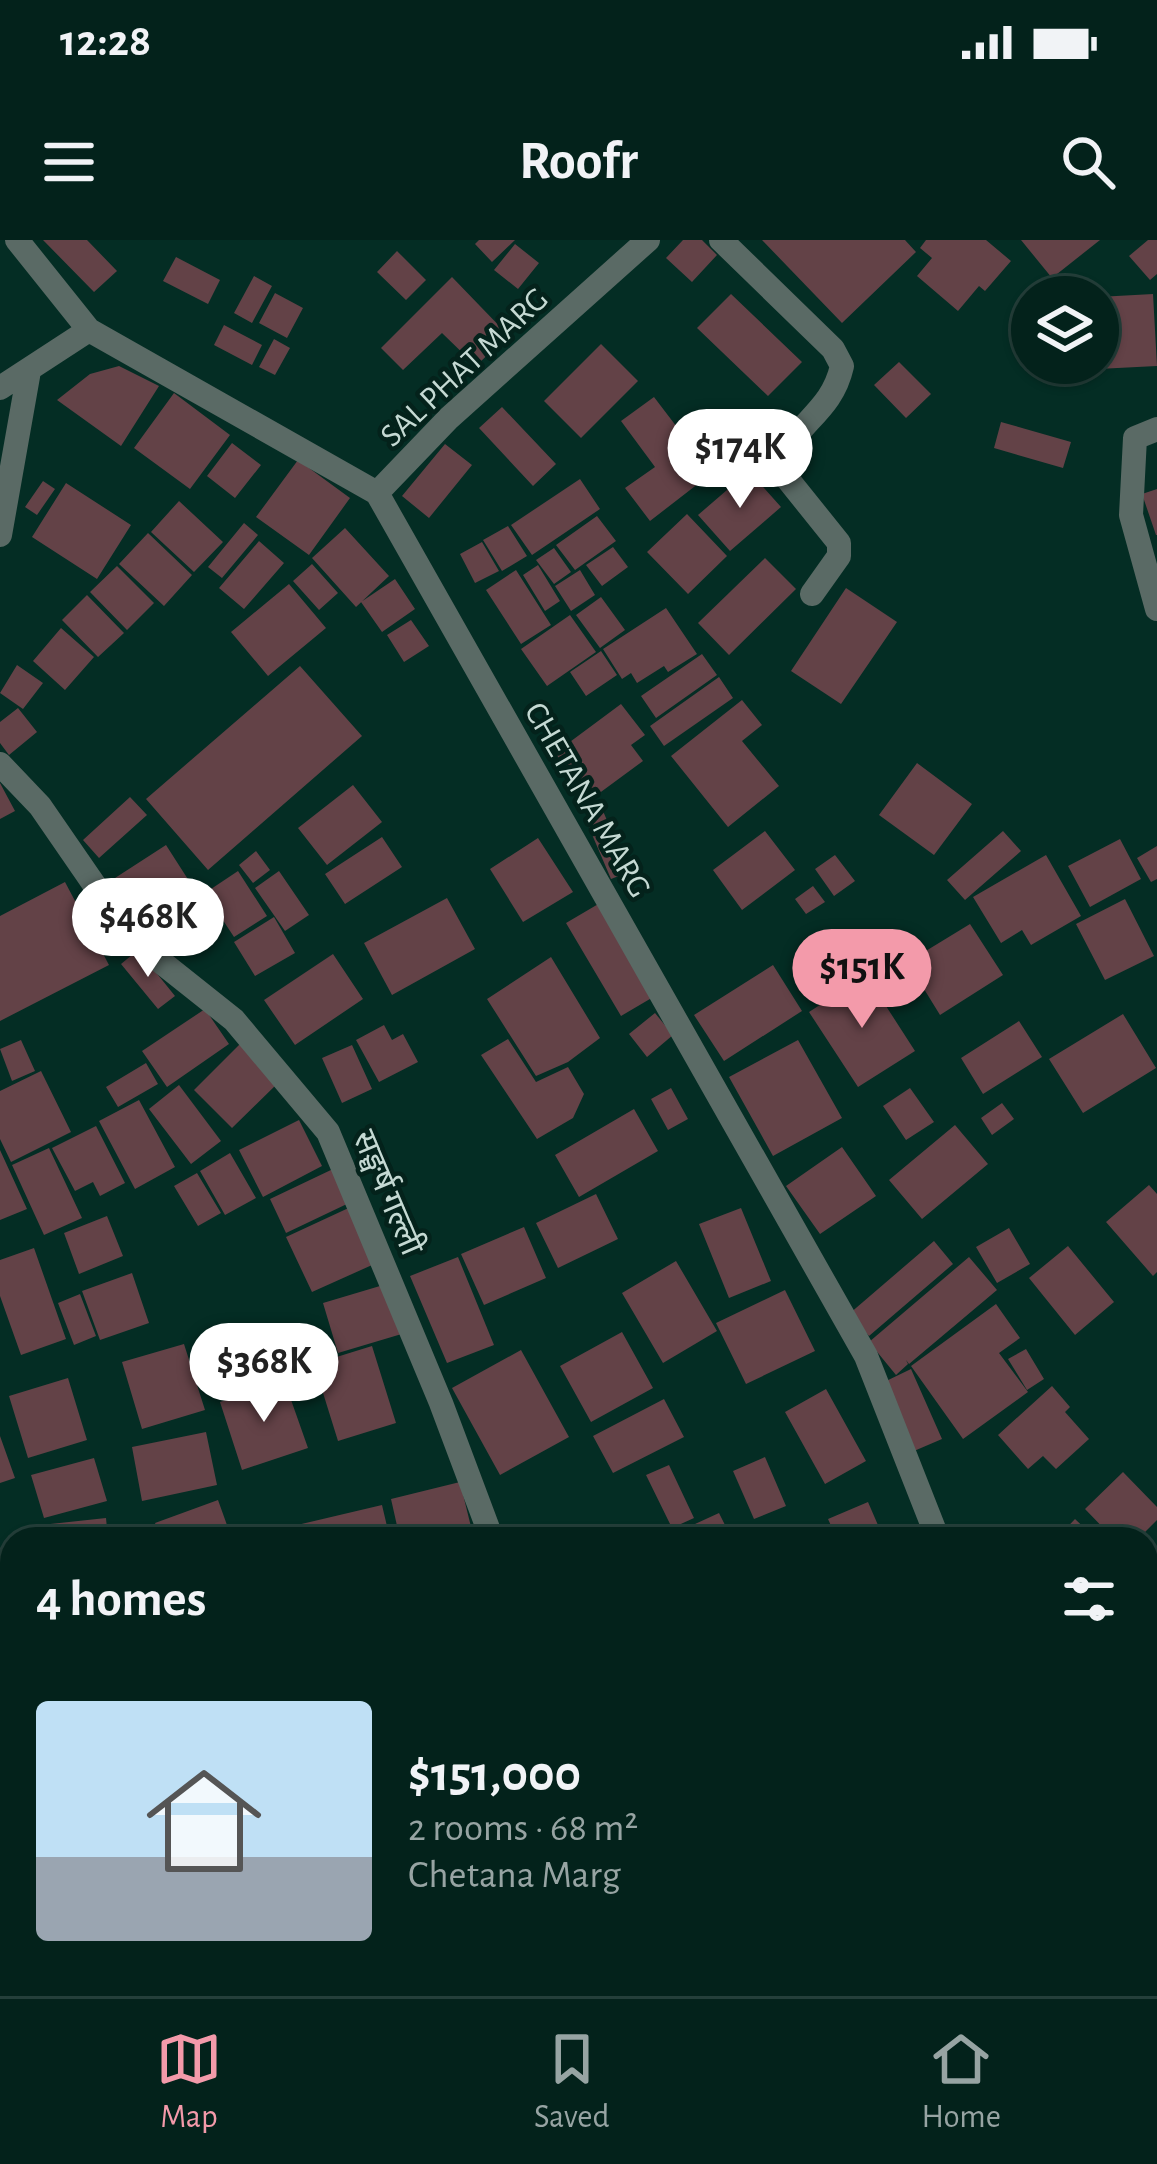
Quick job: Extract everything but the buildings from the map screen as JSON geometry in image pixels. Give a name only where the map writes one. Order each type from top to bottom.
[{"type":"street","points":[[16,240],[89,330],[377,493]]},
{"type":"street","name":"SAL PHAT MARG","points":[[377,493],[449,418],[648,240]]},
{"type":"street","points":[[721,240],[833,350],[842,366],[836,392],[781,457],[786,477],[839,543],[839,556],[812,594]]},
{"type":"street","points":[[0,388],[89,330]]},
{"type":"street","points":[[0,535],[29,371]]},
{"type":"street","points":[[1157,429],[1135,438],[1130,515],[1157,609]]},
{"type":"street","name":"CHETANA MARG","points":[[377,493],[866,1355],[933,1527]]},
{"type":"street","name":"सङ्घर्ष गल्ली","points":[[0,764],[40,806],[131,938],[234,1021],[328,1132],[488,1527]]}]
